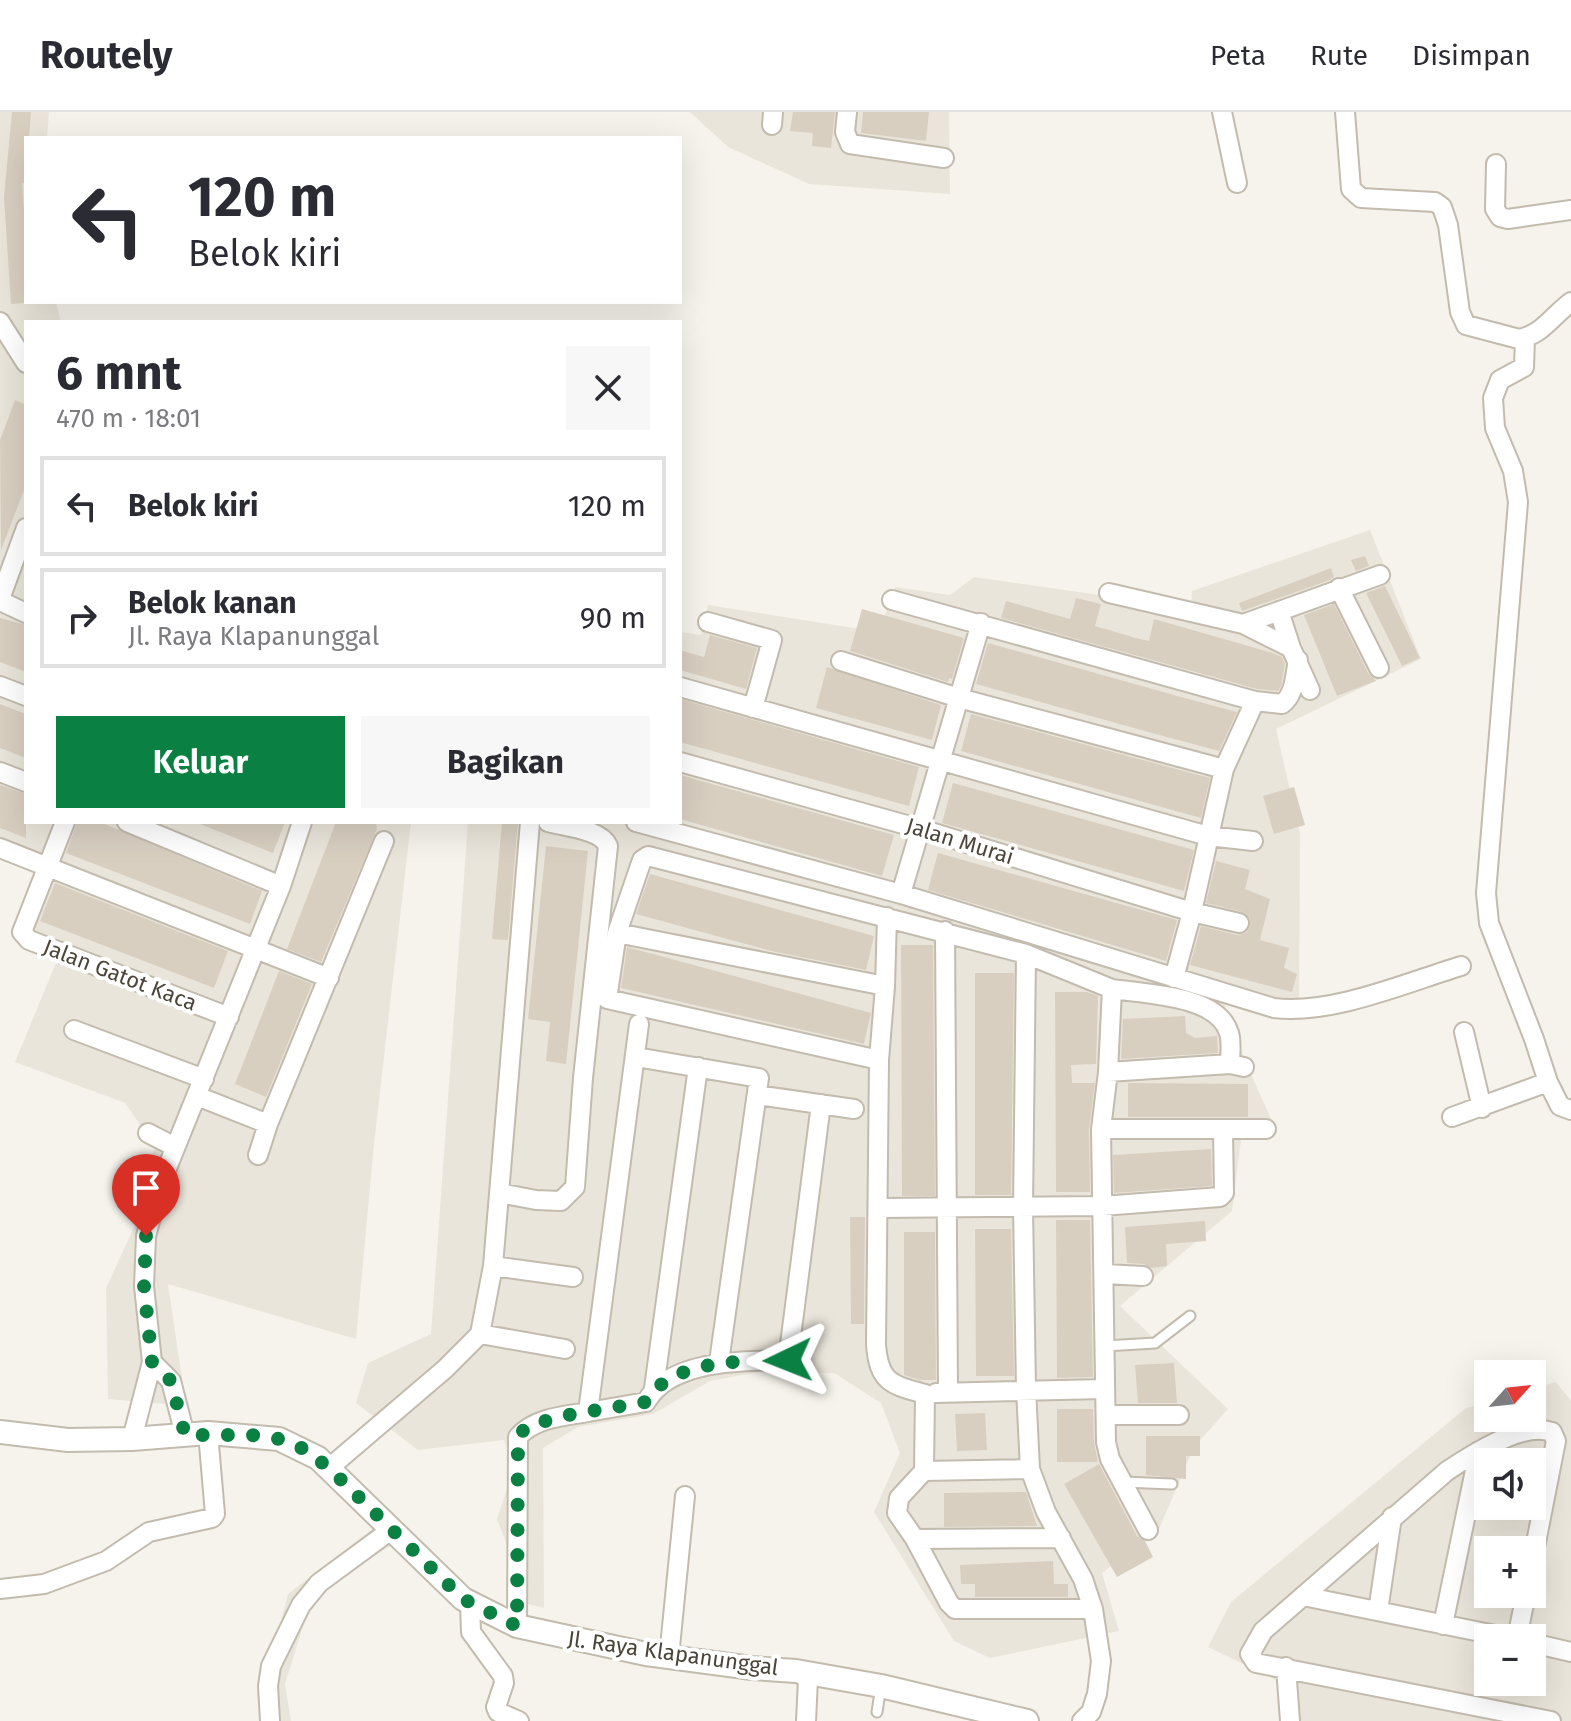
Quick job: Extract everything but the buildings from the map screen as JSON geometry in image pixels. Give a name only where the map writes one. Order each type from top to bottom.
[{"type":"street","points":[[847,112],[845,132],[850,144],[944,158]]},
{"type":"street","points":[[1222,112],[1237,183]]},
{"type":"street","points":[[1345,112],[1351,189],[1356,195],[1361,198],[1435,202],[1442,207],[1448,225],[1460,312],[1466,325],[1491,333],[1525,338],[1546,327],[1571,302]]},
{"type":"street","points":[[1496,164],[1495,209],[1500,217],[1508,219],[1571,210]]},
{"type":"street","points":[[0,322],[24,360]]},
{"type":"street","points":[[1525,338],[1524,367],[1500,380],[1493,398],[1495,428],[1513,471],[1518,502],[1486,893],[1489,923],[1548,1082],[1560,1106],[1571,1110]]},
{"type":"street","points":[[24,534],[0,600],[24,612]]},
{"type":"street","points":[[1243,624],[1380,575]]},
{"type":"street","points":[[1339,588],[1379,668]]},
{"type":"street","points":[[1109,593],[1243,624],[1294,654]]},
{"type":"street","points":[[892,600],[1255,701],[1282,704],[1286,701],[1290,696],[1294,654]]},
{"type":"street","points":[[1279,611],[1310,690]]},
{"type":"street","points":[[708,622],[772,640],[753,708]]},
{"type":"street","points":[[901,894],[981,623]]},
{"type":"street","points":[[841,661],[959,698],[1224,769]]},
{"type":"street","points":[[0,686],[24,695]]},
{"type":"street","points":[[682,688],[1208,836],[1253,841]]},
{"type":"street","points":[[1174,978],[1224,769],[1255,701]]},
{"type":"street","name":"Jalan Murai","points":[[682,763],[921,829],[1192,912],[1239,923]]},
{"type":"street","points":[[0,772],[24,781]]},
{"type":"street","points":[[48,867],[64,824]]},
{"type":"street","points":[[132,824],[281,886]]},
{"type":"street","points":[[132,1439],[152,1362],[144,1286],[146,1236],[159,1188],[281,886],[301,824]]},
{"type":"street","points":[[329,1468],[445,1369],[480,1334],[493,1266],[530,824]]},
{"type":"street","points":[[499,1193],[561,1201],[575,1187],[583,1078],[608,846],[606,840],[598,836],[555,824]]},
{"type":"street","points":[[643,824],[901,894],[1263,1006],[1295,1011],[1320,1009],[1461,966]]},
{"type":"street","points":[[258,1155],[384,841]]},
{"type":"street","points":[[0,848],[329,978]]},
{"type":"street","points":[[879,1060],[607,999],[617,933],[642,860],[648,856],[945,931],[1026,954],[1112,989],[1205,1006],[1220,1015],[1229,1034],[1237,1066],[1108,1072]]},
{"type":"street","name":"Jalan Gatot Kaca","points":[[48,867],[24,923],[22,932],[29,940],[229,1017]]},
{"type":"street","points":[[887,917],[879,1060],[878,1366],[887,1380],[899,1387],[925,1394],[1105,1389]]},
{"type":"street","points":[[945,931],[948,1392]]},
{"type":"street","points":[[617,933],[885,986]]},
{"type":"street","points":[[1026,954],[1023,1208],[1030,1469],[1046,1512],[1083,1579],[1093,1609],[1101,1661],[1097,1694],[1091,1712],[1082,1721]]},
{"type":"street","points":[[1112,989],[1108,1072],[1101,1129],[1106,1442],[1110,1459],[1148,1530]]},
{"type":"street","points":[[588,1412],[639,1024]]},
{"type":"street","points":[[74,1030],[201,1088],[268,1124]]},
{"type":"street","points":[[1464,1032],[1482,1108]]},
{"type":"street","points":[[636,1057],[759,1078],[719,1362]]},
{"type":"street","points":[[517,1626],[518,1437],[526,1427],[562,1416],[646,1402],[654,1388],[698,1067]]},
{"type":"street","points":[[1452,1117],[1548,1082]]},
{"type":"street","points":[[757,1095],[854,1109]]},
{"type":"street","points":[[654,1388],[690,1371],[719,1362],[788,1360],[821,1104]]},
{"type":"street","points":[[1101,1129],[1266,1129]]},
{"type":"street","points":[[879,1208],[1102,1206],[1220,1197],[1224,1193],[1223,1131]]},
{"type":"street","points":[[148,1133],[175,1147]]},
{"type":"street","points":[[493,1266],[573,1277]]},
{"type":"street","points":[[1105,1274],[1143,1276]]},
{"type":"street","points":[[480,1334],[565,1349]]},
{"type":"street","points":[[152,1362],[171,1381],[185,1435]]},
{"type":"street","points":[[925,1394],[924,1471],[899,1498],[897,1513],[915,1539],[949,1603],[955,1609],[1093,1609]]},
{"type":"street","points":[[1106,1415],[1179,1415]]},
{"type":"street","points":[[1486,1448],[1542,1428],[1552,1432],[1556,1441],[1546,1492]]},
{"type":"street","name":"Jl. Raya Klapanunggal","points":[[0,1432],[68,1440],[208,1433],[279,1439],[304,1449],[329,1468],[470,1604],[517,1626],[627,1651],[796,1671],[881,1686],[1027,1721]]},
{"type":"street","points":[[0,1589],[44,1584],[106,1561],[149,1532],[212,1518],[215,1514],[208,1433]]},
{"type":"street","points":[[1474,1454],[1447,1471],[1392,1517],[1263,1631],[1250,1654],[1256,1663],[1551,1721]]},
{"type":"street","points":[[924,1471],[1030,1469]]},
{"type":"street","points":[[1443,1625],[1474,1475]]},
{"type":"street","points":[[669,1657],[685,1496]]},
{"type":"street","points":[[1378,1611],[1392,1517]]},
{"type":"street","points":[[270,1721],[268,1686],[271,1666],[301,1605],[319,1583],[391,1530]]},
{"type":"street","points":[[915,1539],[1061,1538]]},
{"type":"street","points":[[1303,1596],[1474,1631]]},
{"type":"street","points":[[470,1604],[471,1632],[503,1676],[504,1683],[496,1707],[498,1712],[519,1721]]},
{"type":"street","points":[[1546,1646],[1571,1652]]},
{"type":"street","points":[[1286,1667],[1290,1721]]},
{"type":"street","points":[[796,1671],[808,1679],[806,1721]]},
{"type":"lane","points":[[1105,1346],[1155,1343],[1190,1316]]},
{"type":"lane","points":[[1121,1482],[1172,1484]]},
{"type":"lane","points":[[877,1712],[881,1686]]},
{"type":"shaded area","points":[[0,112],[49,112],[47,136],[24,136],[24,304],[56,304],[60,320],[24,320],[24,824],[411,824],[374,1144],[356,1339],[168,1284],[186,1406],[108,1399],[106,1288],[136,1223],[155,1146],[125,1103],[15,1062],[58,958],[11,932],[36,870],[0,854]]},
{"type":"shaded area","points":[[690,112],[949,112],[950,194],[809,184],[728,147]]},
{"type":"shaded area","points":[[1370,530],[1421,659],[1276,729],[1300,834],[1299,1012],[1223,1000],[1245,1061],[1277,1132],[1241,1140],[1232,1211],[1120,1306],[1228,1409],[1194,1447],[1159,1529],[1102,1573],[1119,1631],[990,1658],[954,1641],[874,1512],[900,1453],[881,1403],[834,1373],[758,1372],[710,1381],[653,1414],[578,1427],[543,1448],[544,1608],[512,1600],[514,1563],[497,1519],[514,1468],[504,1440],[418,1450],[356,1403],[368,1363],[431,1334],[468,824],[682,824],[682,632],[701,635],[708,605],[879,632],[895,587],[950,595],[974,577],[1191,608],[1192,591]]},
{"type":"shaded area","points":[[1556,1382],[1571,1401],[1571,1721],[1283,1721],[1276,1680],[1208,1647],[1231,1602],[1466,1408],[1474,1406],[1474,1432],[1546,1432],[1546,1385]]},
{"type":"shaded area","points":[[380,1523],[396,1542],[312,1597],[285,1684],[291,1721],[269,1721],[270,1663],[288,1594]]},
{"type":"route","points":[[146,1236],[144,1286],[152,1362],[171,1381],[185,1435],[251,1435],[279,1439],[304,1449],[360,1497],[463,1599],[517,1626],[518,1437],[526,1427],[562,1416],[646,1402],[654,1388],[690,1371],[719,1362],[788,1360]]}]
